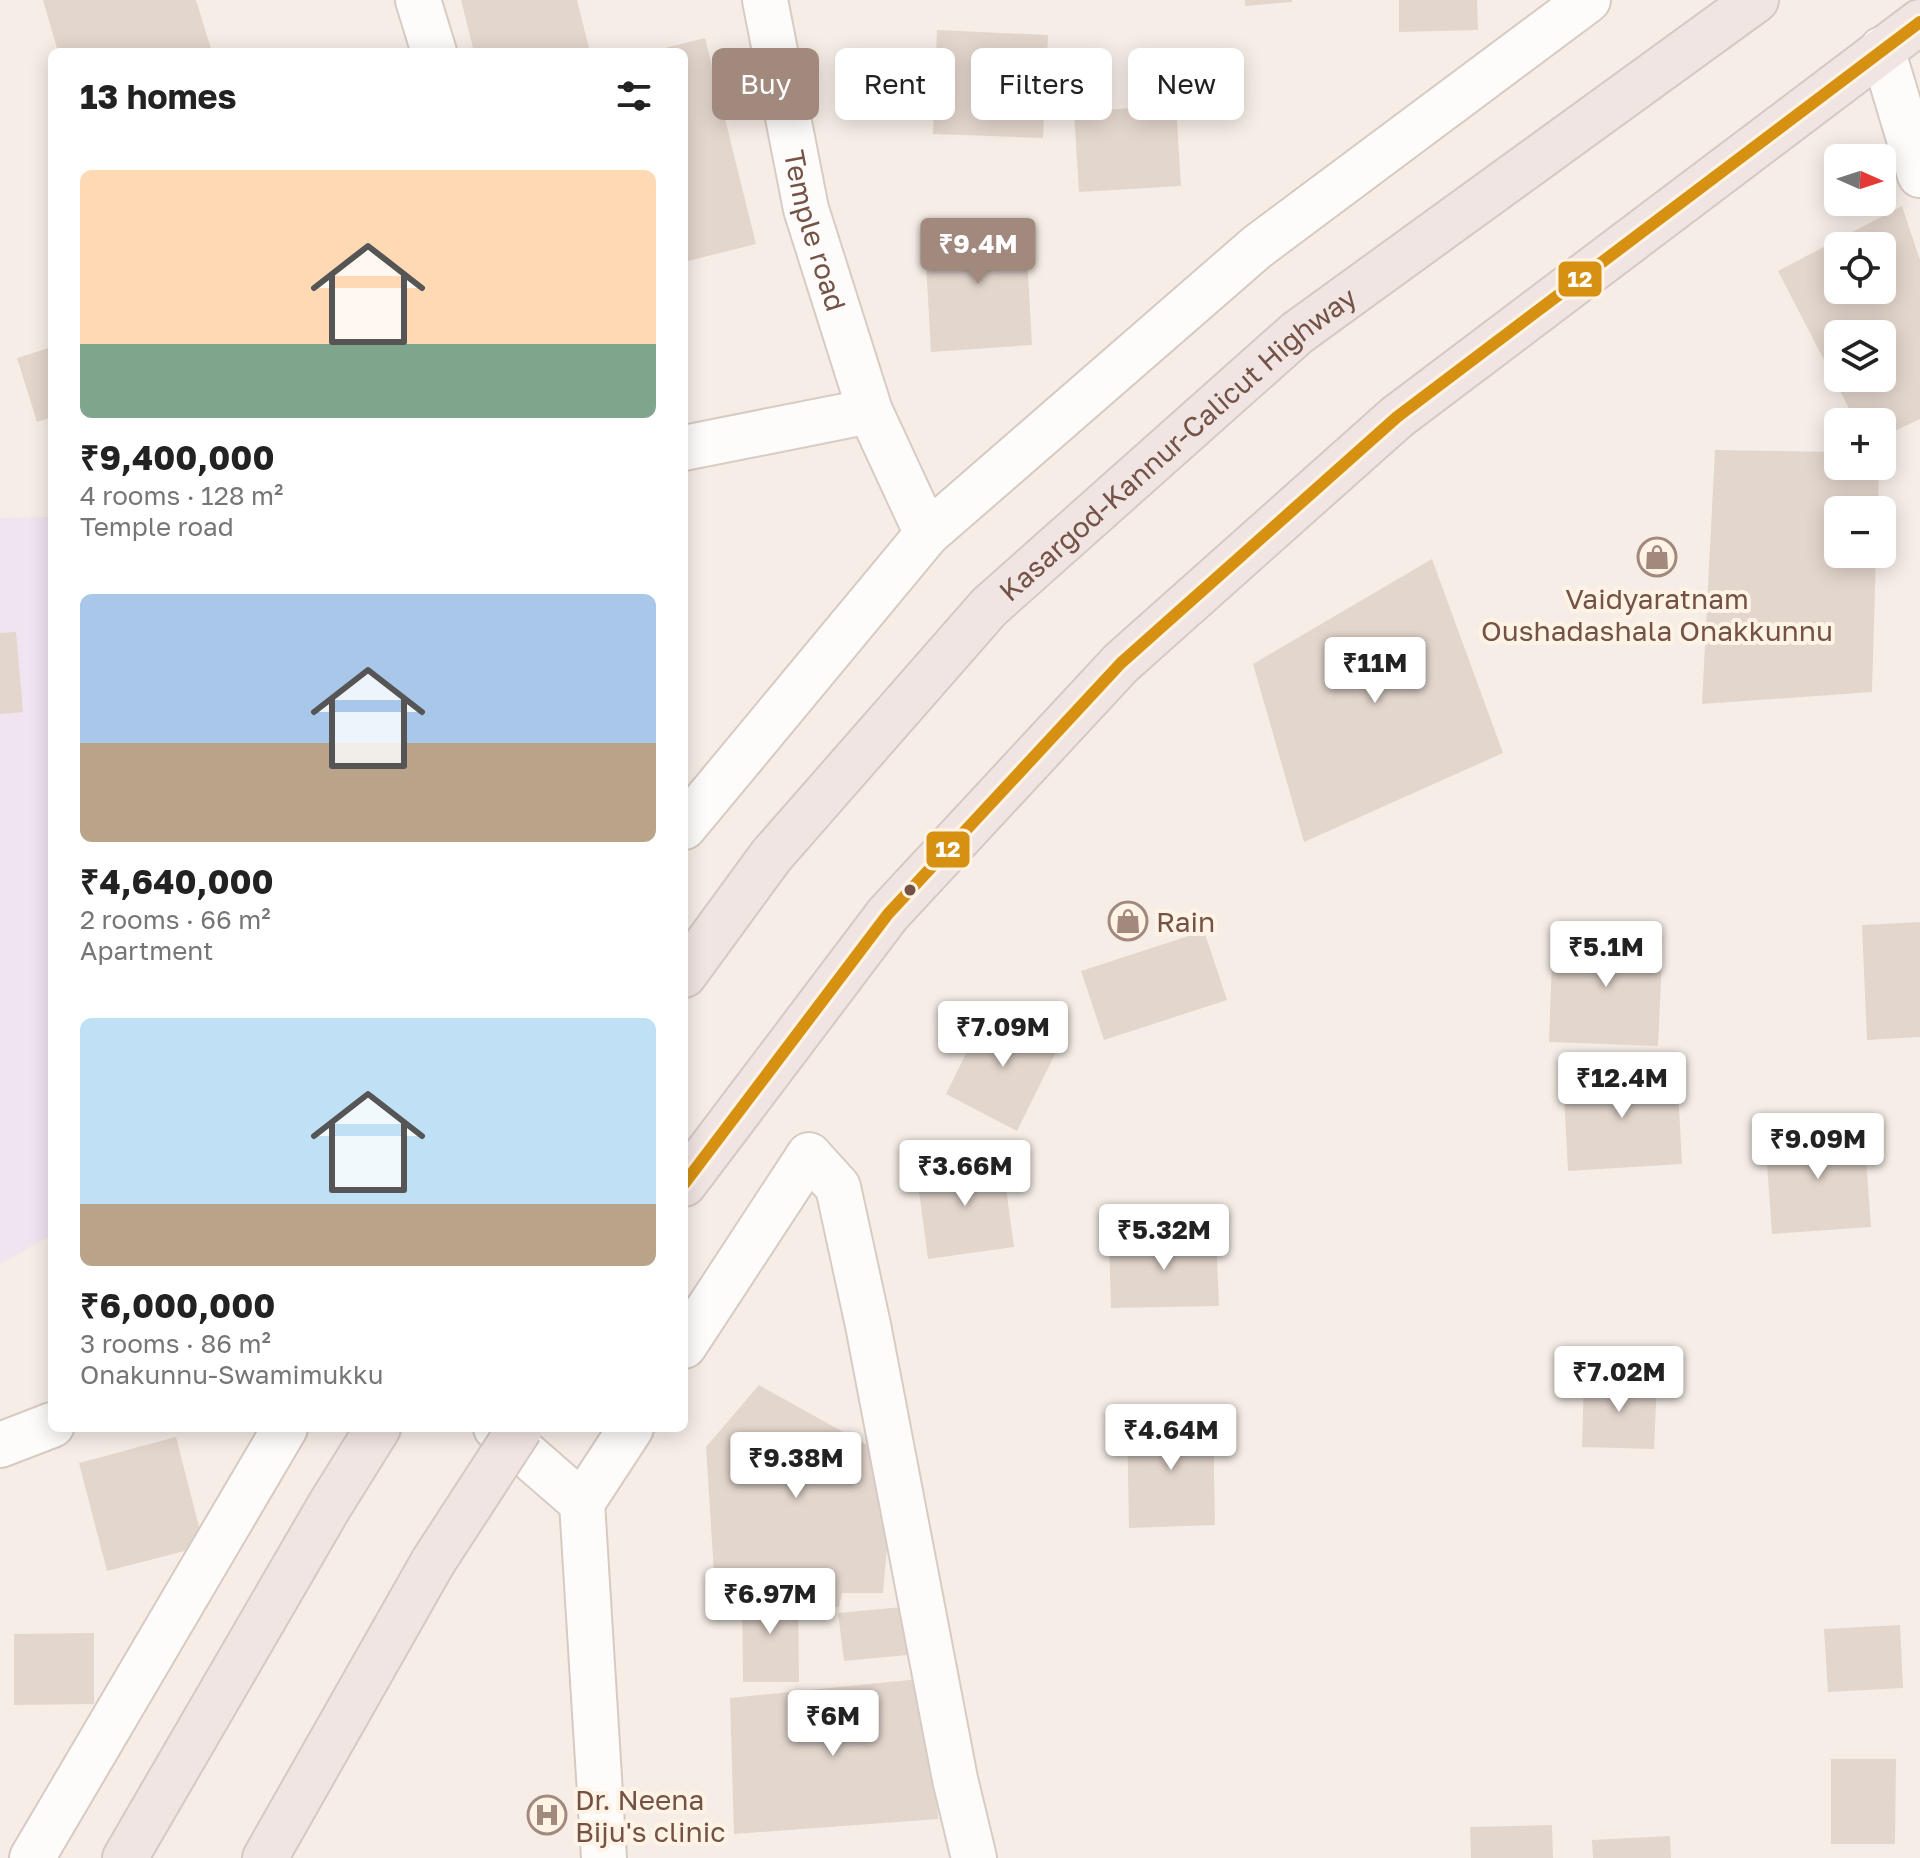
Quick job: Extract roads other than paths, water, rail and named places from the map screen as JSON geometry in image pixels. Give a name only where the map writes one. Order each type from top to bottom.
[{"type":"highway","name":"Kasargod-Kannur-Calicut Highway","points":[[688,970],[771,856],[989,607],[1297,333],[1756,0]]},
{"type":"highway","points":[[688,1179],[888,914],[1121,663],[1397,417],[1920,22]]},
{"type":"highway","points":[[125,1858],[376,1432]]},
{"type":"highway","points":[[265,1858],[433,1562],[517,1432]]},
{"type":"street","points":[[418,0],[433,48]]},
{"type":"street","name":"Temple road","points":[[765,0],[806,209],[870,411],[927,534]]},
{"type":"street","points":[[688,822],[927,534],[1257,247],[1588,0]]},
{"type":"street","points":[[1882,49],[1920,175]]},
{"type":"street","points":[[688,447],[870,411]]},
{"type":"street","points":[[688,1340],[809,1155],[838,1187],[868,1325],[955,1779],[974,1858]]},
{"type":"street","points":[[0,1445],[48,1427]]},
{"type":"street","points":[[32,1858],[283,1432]]},
{"type":"street","points":[[501,1432],[582,1503]]},
{"type":"street","points":[[604,1858],[582,1503],[628,1432]]},
{"type":"place","name":"Vaidyaratnam Oushadashala Onakkunnu","points":[[1657,557]]},
{"type":"place","name":"Rain","points":[[1128,921]]},
{"type":"place","name":"Dr. Neena Biju's clinic","points":[[547,1815]]}]
